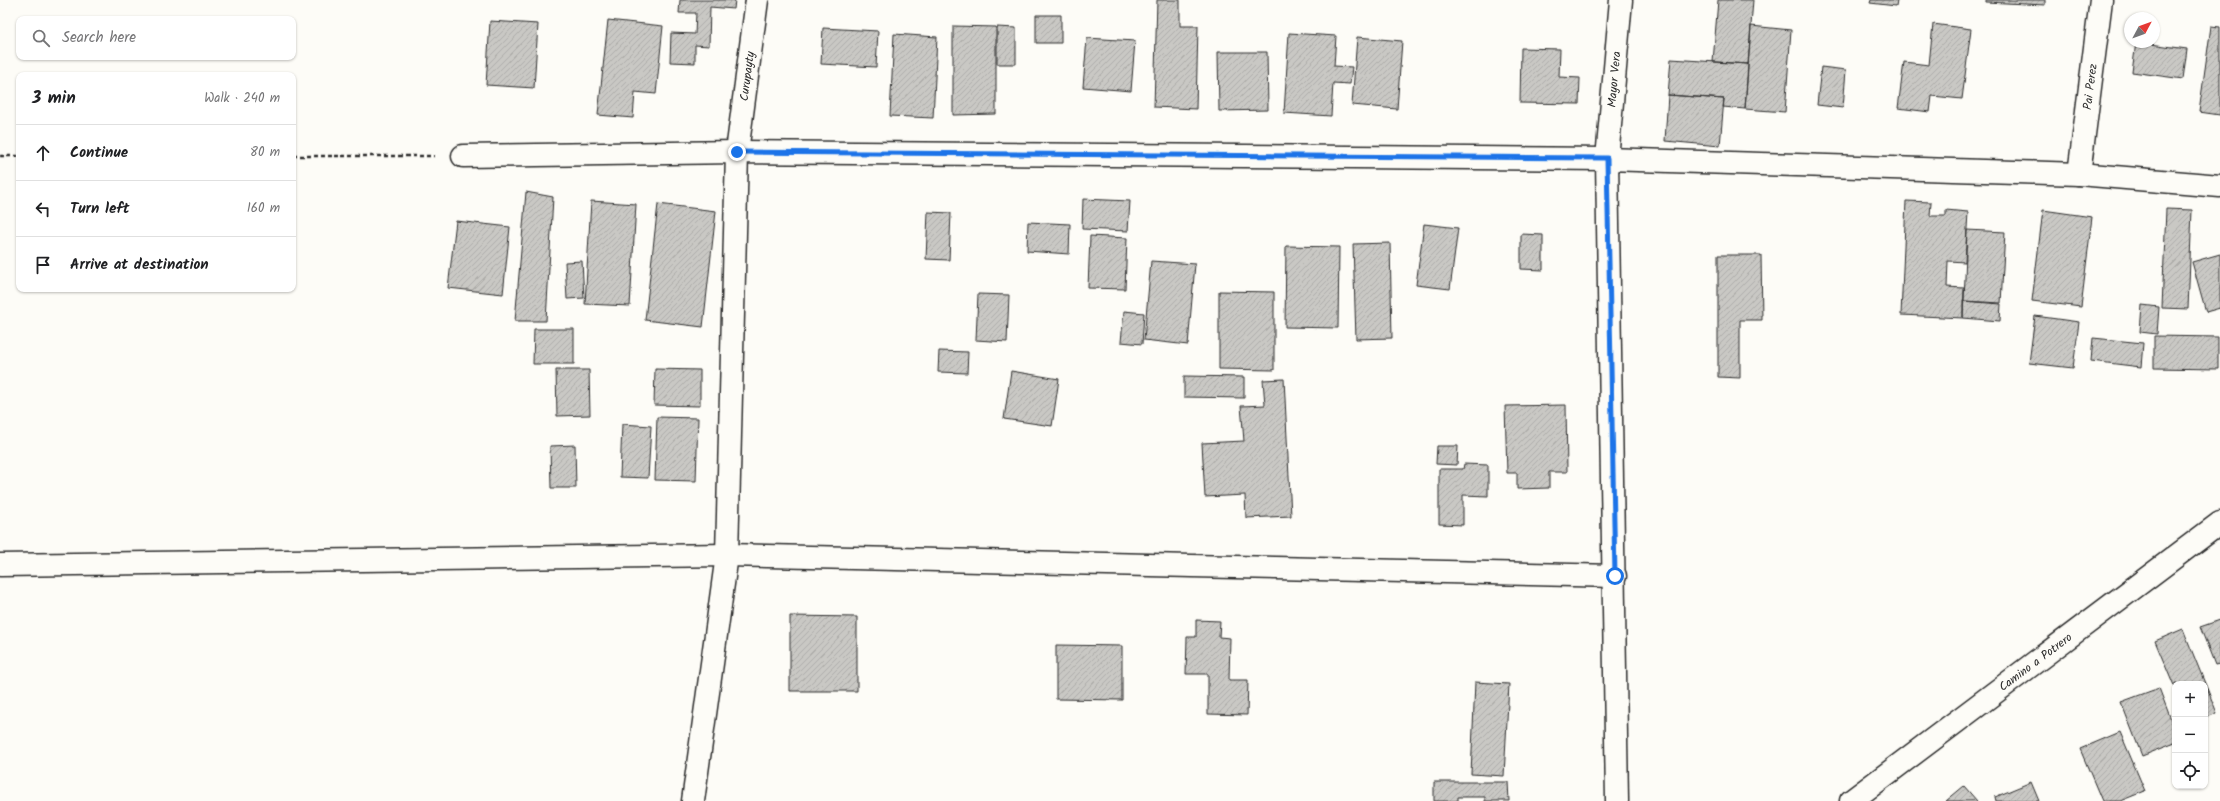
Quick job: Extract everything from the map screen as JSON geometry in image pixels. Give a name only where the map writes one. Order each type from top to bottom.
[{"type":"street","name":"Curupayty","points":[[693,801],[727,555],[737,152],[757,0]]},
{"type":"street","name":"Mayor Vera","points":[[1617,801],[1615,576],[1607,158],[1621,0]]},
{"type":"street","name":"Pai Perez","points":[[2080,174],[2101,0]]},
{"type":"street","points":[[463,156],[737,152],[1607,158],[2080,174],[2220,186]]},
{"type":"street","name":"Camino a Potrero","points":[[1851,801],[2220,523]]},
{"type":"street","points":[[0,566],[727,555],[1615,576]]},
{"type":"path","points":[[0,156],[16,156]]},
{"type":"path","points":[[296,156],[463,156]]},
{"type":"building","points":[[680,0],[735,0],[734,9],[710,7],[709,46],[695,45],[695,63],[670,62],[671,33],[695,34],[696,13],[679,13]]},
{"type":"building","points":[[1157,0],[1180,0],[1180,26],[1198,26],[1196,109],[1154,107]]},
{"type":"building","points":[[1718,0],[1753,0],[1748,64],[1713,62]]},
{"type":"building","points":[[1871,0],[1897,0],[1896,6],[1870,3]]},
{"type":"building","points":[[1986,0],[2045,0],[2045,5],[1986,2]]},
{"type":"building","points":[[1036,15],[1061,15],[1061,43],[1036,43]]},
{"type":"building","points":[[608,20],[663,26],[656,94],[635,92],[633,118],[598,115]]},
{"type":"building","points":[[490,21],[538,24],[534,88],[486,85]]},
{"type":"building","points":[[1933,24],[1971,29],[1962,99],[1932,96],[1930,112],[1898,108],[1904,62],[1929,65]]},
{"type":"building","points":[[953,26],[996,27],[996,114],[953,115]]},
{"type":"building","points":[[1751,26],[1791,30],[1785,112],[1745,109]]},
{"type":"building","points":[[2211,26],[2220,27],[2220,115],[2199,112]]},
{"type":"building","points":[[997,27],[1016,28],[1016,64],[997,64]]},
{"type":"building","points":[[823,28],[878,31],[876,67],[821,64]]},
{"type":"building","points":[[1289,33],[1336,36],[1334,66],[1352,67],[1350,84],[1333,83],[1331,116],[1284,113]]},
{"type":"building","points":[[894,34],[937,37],[933,118],[890,116]]},
{"type":"building","points":[[1357,37],[1402,41],[1397,109],[1352,105]]},
{"type":"building","points":[[1087,38],[1135,41],[1131,91],[1083,87]]},
{"type":"building","points":[[2160,45],[2187,49],[2183,79],[2132,72],[2135,48],[2160,48]]},
{"type":"building","points":[[1521,48],[1560,49],[1559,77],[1580,78],[1579,104],[1520,103]]},
{"type":"building","points":[[1218,52],[1267,52],[1268,110],[1219,111]]},
{"type":"building","points":[[1671,59],[1748,64],[1745,109],[1723,107],[1724,99],[1668,95]]},
{"type":"building","points":[[1821,67],[1846,70],[1843,108],[1817,105]]},
{"type":"building","points":[[1668,95],[1724,99],[1720,146],[1665,141]]},
{"type":"building","points":[[526,192],[553,197],[546,321],[515,321]]},
{"type":"building","points":[[1083,199],[1130,201],[1128,231],[1082,229]]},
{"type":"building","points":[[591,201],[636,204],[630,306],[585,304]]},
{"type":"building","points":[[1906,201],[1931,202],[1930,216],[1946,216],[1946,210],[1968,212],[1965,262],[1948,261],[1947,287],[1964,288],[1963,318],[1901,315]]},
{"type":"building","points":[[658,204],[716,211],[703,327],[645,320]]},
{"type":"building","points":[[2166,209],[2192,210],[2188,309],[2162,308]]},
{"type":"building","points":[[2043,210],[2092,217],[2081,307],[2032,301]]},
{"type":"building","points":[[928,212],[951,213],[949,260],[926,259]]},
{"type":"building","points":[[456,221],[510,227],[503,294],[448,288]]},
{"type":"building","points":[[1028,222],[1070,224],[1069,254],[1027,251]]},
{"type":"building","points":[[1424,224],[1458,228],[1450,289],[1416,285]]},
{"type":"building","points":[[1967,230],[2005,232],[2001,303],[1964,301]]},
{"type":"building","points":[[1521,234],[1543,235],[1543,270],[1521,269]]},
{"type":"building","points":[[1090,236],[1127,238],[1125,289],[1088,288]]},
{"type":"building","points":[[1390,243],[1392,338],[1356,339],[1353,244]]},
{"type":"building","points":[[1286,246],[1339,247],[1338,328],[1285,327]]},
{"type":"building","points":[[2220,254],[2220,308],[2206,312],[2192,262]]},
{"type":"building","points":[[1718,255],[1761,255],[1762,320],[1740,320],[1740,378],[1718,377]]},
{"type":"building","points":[[582,261],[584,298],[567,299],[565,262]]},
{"type":"building","points":[[1151,261],[1195,264],[1188,345],[1144,340]]},
{"type":"building","points":[[1219,291],[1274,292],[1274,370],[1219,369]]},
{"type":"building","points":[[978,294],[1009,295],[1007,342],[976,340]]},
{"type":"building","points":[[1963,301],[2001,304],[2000,321],[1963,318]]},
{"type":"building","points":[[2142,305],[2159,307],[2157,334],[2140,332]]},
{"type":"building","points":[[1124,311],[1144,313],[1142,344],[1121,342]]},
{"type":"building","points":[[2035,316],[2079,322],[2073,368],[2029,363]]},
{"type":"building","points":[[534,329],[574,329],[574,364],[533,364]]},
{"type":"building","points":[[2154,336],[2218,337],[2218,369],[2154,368]]},
{"type":"building","points":[[2093,338],[2143,343],[2141,367],[2091,361]]},
{"type":"building","points":[[939,351],[968,352],[967,373],[938,372]]},
{"type":"building","points":[[655,369],[700,370],[700,406],[654,405]]},
{"type":"building","points":[[556,370],[589,370],[590,415],[557,416]]},
{"type":"building","points":[[1011,371],[1059,379],[1052,426],[1004,419]]},
{"type":"building","points":[[1184,376],[1244,377],[1244,398],[1184,397]]},
{"type":"building","points":[[1284,379],[1291,516],[1246,518],[1245,495],[1205,497],[1202,443],[1244,441],[1241,406],[1265,405],[1263,380]]},
{"type":"building","points":[[1566,405],[1567,472],[1549,472],[1549,488],[1517,489],[1517,473],[1507,473],[1505,406]]},
{"type":"building","points":[[657,417],[698,418],[696,481],[655,480]]},
{"type":"building","points":[[622,424],[651,426],[648,478],[620,477]]},
{"type":"building","points":[[575,445],[576,488],[551,488],[550,446]]},
{"type":"building","points":[[1437,446],[1458,446],[1457,465],[1436,464]]},
{"type":"building","points":[[1464,464],[1488,465],[1488,496],[1463,495],[1463,525],[1439,524],[1439,469],[1463,469]]},
{"type":"building","points":[[790,616],[857,617],[857,691],[790,691]]},
{"type":"building","points":[[1196,620],[1220,621],[1219,637],[1230,638],[1229,680],[1248,680],[1247,715],[1208,714],[1208,674],[1186,674],[1187,637],[1196,637]]},
{"type":"building","points":[[2220,620],[2220,667],[2219,664],[2215,665],[2200,627]]},
{"type":"building","points":[[2183,629],[2204,681],[2172,682],[2155,641]]},
{"type":"building","points":[[1056,645],[1122,646],[1122,700],[1056,699]]},
{"type":"building","points":[[1475,682],[1509,684],[1504,776],[1471,774]]},
{"type":"building","points":[[2159,688],[2172,722],[2172,744],[2142,756],[2121,702]]},
{"type":"building","points":[[2208,691],[2217,713],[2208,717]]},
{"type":"building","points":[[2120,732],[2145,791],[2120,801],[2102,801],[2080,749]]},
{"type":"building","points":[[1434,782],[1508,782],[1509,801],[1485,801],[1485,797],[1458,797],[1458,801],[1434,801]]},
{"type":"building","points":[[2031,782],[2039,801],[1996,801],[1995,797]]},
{"type":"building","points":[[1964,786],[1977,801],[1946,801]]},
{"type":"route","points":[[737,152],[1607,158],[1615,576]]}]
